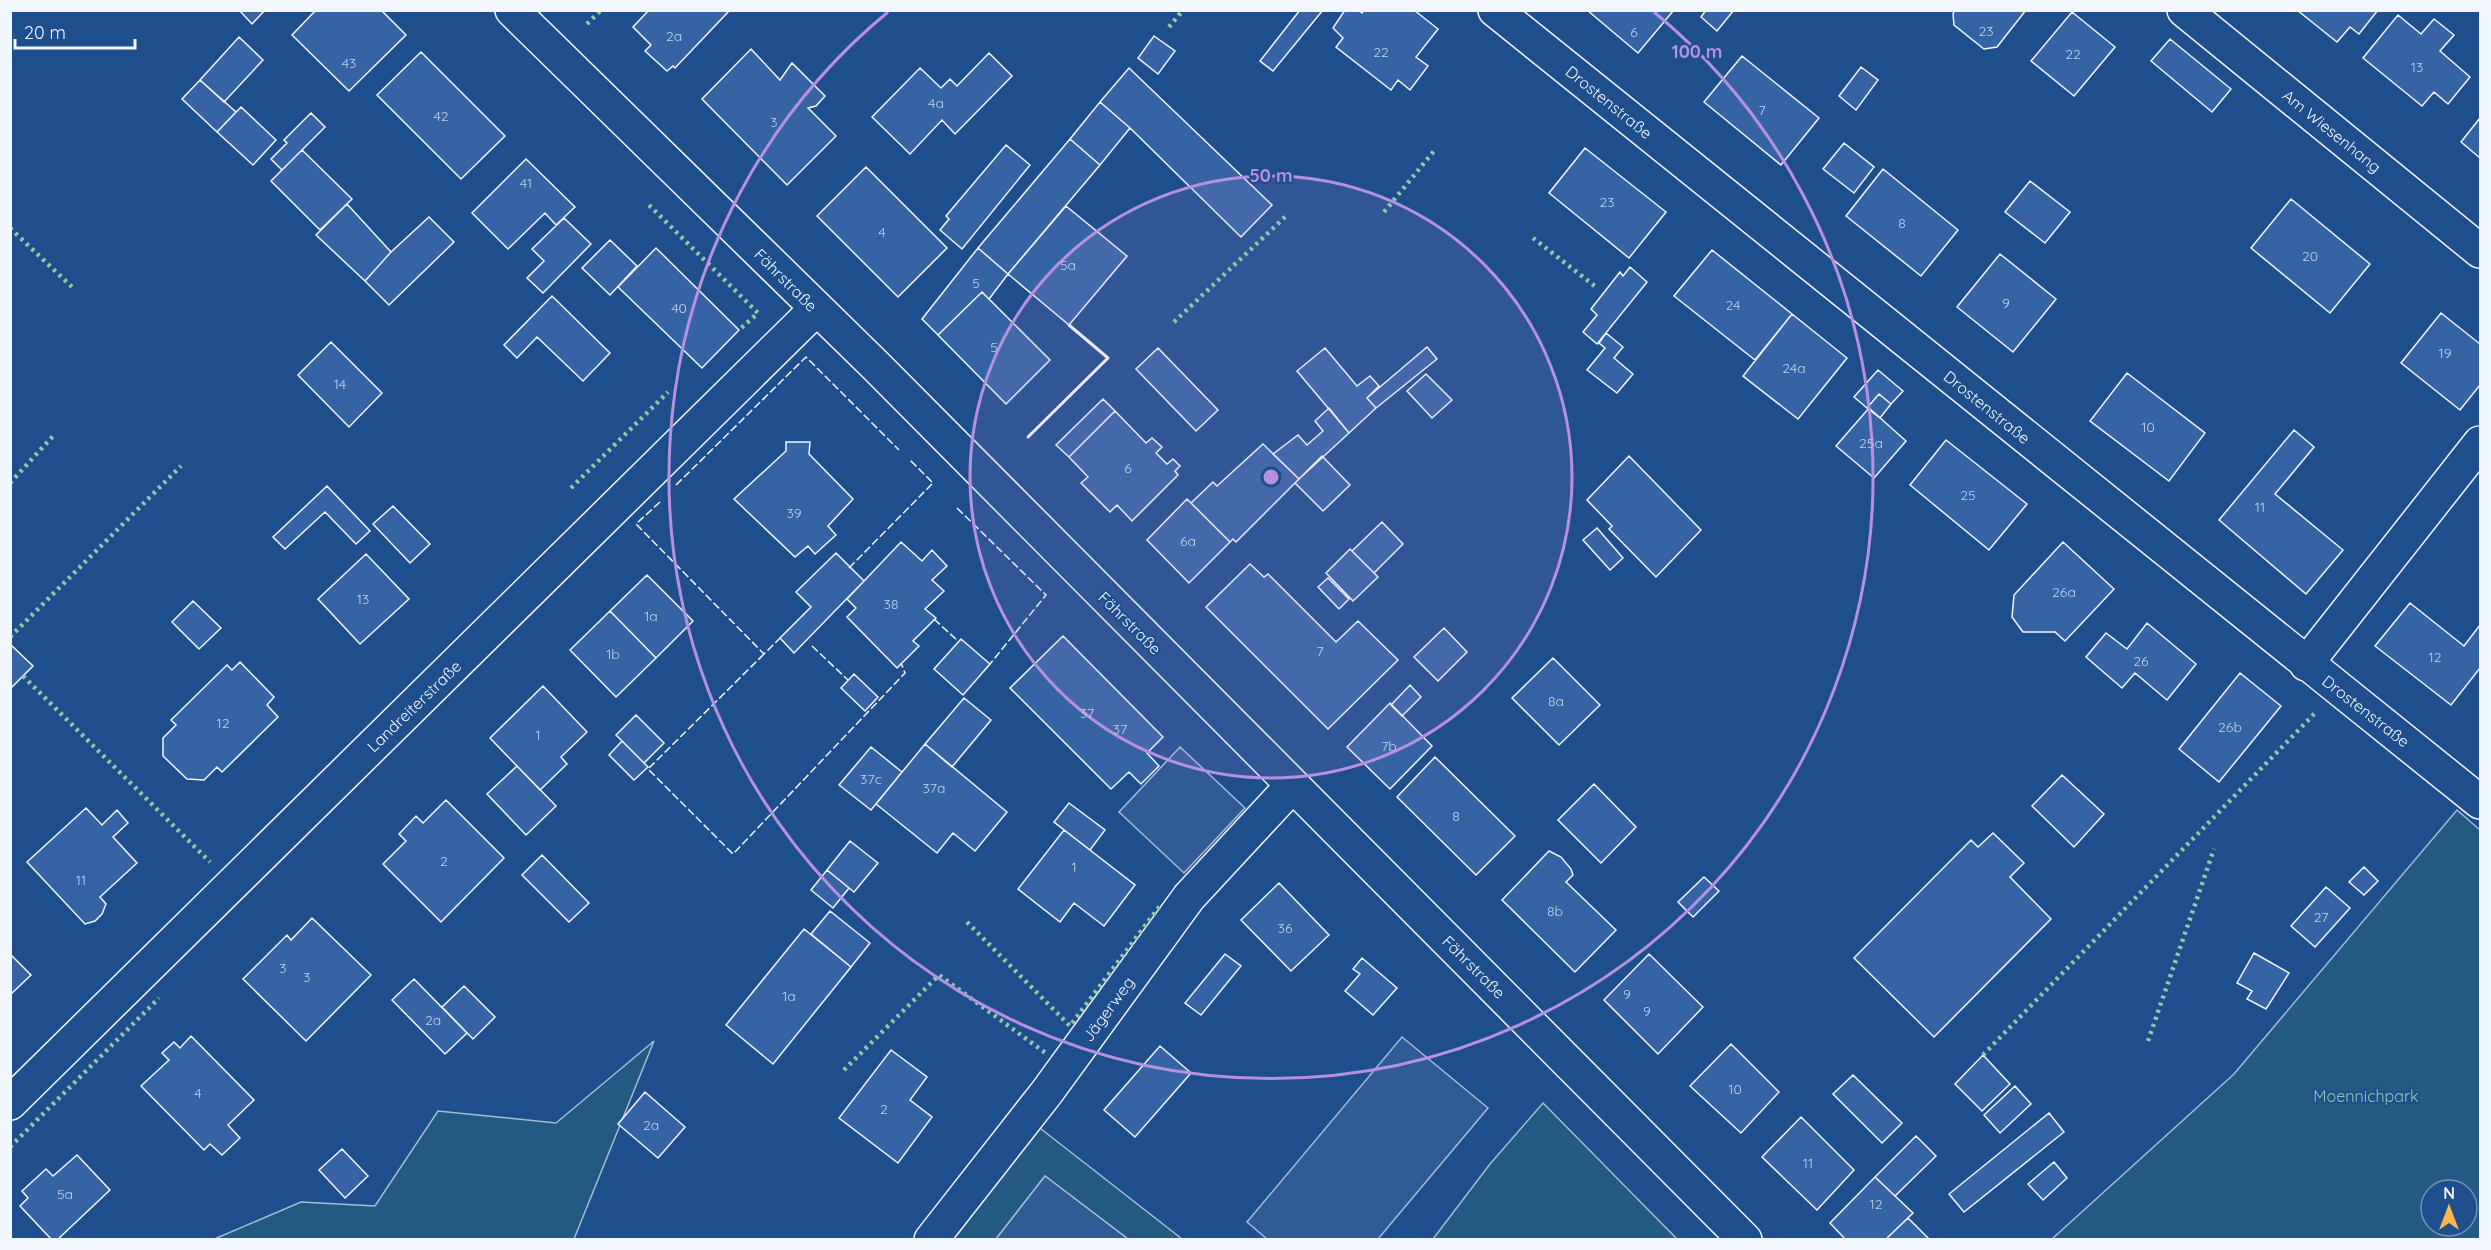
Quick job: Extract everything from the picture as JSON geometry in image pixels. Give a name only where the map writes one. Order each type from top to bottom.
[{"type":"street","name":"Fährstraße","points":[[512,10],[816,309],[1745,1239]]},
{"type":"street","name":"Drostenstraße","points":[[1495,10],[2306,664],[2481,802]]},
{"type":"street","name":"Am Wiesenhang","points":[[2184,10],[2481,251]]},
{"type":"street","name":"Landreiterstraße","points":[[10,1103],[816,309]]},
{"type":"street","points":[[2306,664],[2481,443]]},
{"type":"street","name":"Jägerweg","points":[[931,1239],[1054,1083],[1189,897],[1292,786]]},
{"type":"green space","name":"Moennichpark","points":[[2457,810],[2480,830],[2480,1239],[2052,1239],[2234,1074]]},
{"type":"green space","points":[[654,1041],[574,1239],[212,1240],[301,1202],[375,1206],[438,1111],[556,1123]]},
{"type":"green space","points":[[1543,1103],[1677,1239],[1433,1239],[1490,1164]]},
{"type":"green space","points":[[1027,1118],[1182,1239],[1128,1239],[1045,1176],[996,1239],[931,1240]]},
{"type":"shaded area","points":[[1180,747],[1245,808],[1184,873],[1119,812]]},
{"type":"shaded area","points":[[1402,1037],[1488,1108],[1378,1239],[1267,1239],[1247,1222]]},
{"type":"shaded area","points":[[1045,1176],[1128,1239],[996,1239]]},
{"type":"building","points":[[239,10],[265,10],[252,24]]},
{"type":"building","points":[[316,10],[381,10],[406,35],[349,91],[292,35]]},
{"type":"building","points":[[649,10],[727,10],[728,12],[675,68],[673,66],[667,71],[645,51],[651,45],[633,27]]},
{"type":"building","points":[[1300,10],[1323,10],[1273,71],[1260,61]]},
{"type":"building","points":[[1345,10],[1358,10],[1362,13],[1364,10],[1414,10],[1438,29],[1416,57],[1428,66],[1410,90],[1398,80],[1391,90],[1336,47],[1343,38],[1333,28]]},
{"type":"building","points":[[1587,10],[1674,10],[1638,53]]},
{"type":"building","points":[[1706,10],[1734,10],[1717,31],[1701,17]]},
{"type":"building","points":[[1955,10],[2026,10],[1997,47],[1984,49],[1954,25]]},
{"type":"building","points":[[2297,10],[2378,10],[2359,34],[2350,27],[2337,42]]},
{"type":"building","points":[[2072,12],[2115,47],[2074,96],[2031,61]]},
{"type":"building","points":[[2398,15],[2421,34],[2434,19],[2454,35],[2440,51],[2470,77],[2448,104],[2434,92],[2422,106],[2363,58]]},
{"type":"building","points":[[1154,36],[1175,51],[1158,74],[1138,58]]},
{"type":"building","points":[[239,37],[263,60],[224,102],[200,80]]},
{"type":"building","points":[[2170,39],[2231,89],[2212,112],[2151,61]]},
{"type":"building","points":[[751,49],[780,80],[792,63],[825,96],[816,106],[808,108],[836,136],[787,185],[702,99]]},
{"type":"building","points":[[421,52],[505,136],[461,179],[377,95]]},
{"type":"building","points":[[989,53],[1012,76],[955,134],[942,120],[910,154],[872,117],[920,68],[941,88],[950,79],[957,86]]},
{"type":"building","points":[[1742,56],[1819,118],[1781,165],[1704,102]]},
{"type":"building","points":[[1861,67],[1878,80],[1856,110],[1839,96]]},
{"type":"building","points":[[1129,68],[1272,205],[1241,237],[1130,128],[1100,102]]},
{"type":"building","points":[[200,80],[236,112],[217,132],[182,99]]},
{"type":"building","points":[[1100,102],[1130,128],[1100,165],[1070,139]]},
{"type":"building","points":[[241,107],[276,140],[253,165],[217,132]]},
{"type":"building","points":[[311,113],[325,127],[282,170],[271,159],[287,143],[284,140]]},
{"type":"building","points":[[2480,118],[2480,158],[2461,142]]},
{"type":"building","points":[[1070,139],[1100,165],[1008,274],[978,248]]},
{"type":"building","points":[[1844,143],[1874,167],[1854,193],[1823,169]]},
{"type":"building","points":[[1006,145],[1030,165],[962,249],[940,230],[949,219],[946,216]]},
{"type":"building","points":[[1585,148],[1666,212],[1629,258],[1549,193]]},
{"type":"building","points":[[302,150],[352,199],[320,230],[271,181]]},
{"type":"building","points":[[526,159],[575,207],[556,225],[545,213],[508,249],[472,213]]},
{"type":"building","points":[[866,167],[947,248],[898,297],[817,216]]},
{"type":"building","points":[[1883,169],[1958,230],[1921,276],[1846,216]]},
{"type":"building","points":[[2030,181],[2070,212],[2045,243],[2005,212]]},
{"type":"building","points":[[2291,199],[2370,264],[2330,313],[2251,248]]},
{"type":"building","points":[[347,204],[391,252],[365,281],[316,235]]},
{"type":"building","points":[[1066,206],[1127,256],[1069,325],[1008,274]]},
{"type":"building","points":[[429,217],[454,242],[389,305],[365,281],[391,252]]},
{"type":"building","points":[[564,218],[591,244],[543,293],[527,278],[544,261],[532,249]]},
{"type":"building","points":[[610,240],[637,266],[610,295],[582,268]]},
{"type":"building","points":[[656,248],[739,330],[702,368],[618,287]]},
{"type":"building","points":[[978,248],[1008,274],[989,299],[982,292],[938,335],[922,319]]},
{"type":"building","points":[[1712,250],[1792,314],[1755,360],[1674,296]]},
{"type":"building","points":[[2000,254],[2056,299],[2013,352],[1957,307]]},
{"type":"building","points":[[1630,267],[1647,282],[1597,344],[1583,332],[1597,315],[1591,309],[1620,272],[1623,276]]},
{"type":"building","points":[[982,292],[1050,360],[1006,404],[938,335]]},
{"type":"building","points":[[552,296],[610,353],[583,381],[537,337],[517,358],[504,345]]},
{"type":"building","points":[[2441,313],[2480,344],[2480,385],[2460,410],[2401,363]]},
{"type":"building","points":[[1792,314],[1847,358],[1798,419],[1743,376]]},
{"type":"building","points":[[1606,333],[1623,347],[1614,358],[1633,374],[1617,393],[1587,370],[1605,348],[1599,343]]},
{"type":"building","points":[[331,342],[382,393],[349,427],[298,375]]},
{"type":"building","points":[[1427,347],[1437,359],[1376,408],[1367,398]]},
{"type":"building","points":[[1158,348],[1218,410],[1196,431],[1136,369]]},
{"type":"building","points":[[1325,348],[1357,386],[1370,376],[1379,386],[1367,398],[1376,408],[1349,433],[1297,371]]},
{"type":"building","points":[[1878,370],[1903,391],[1891,404],[1879,394],[1867,408],[1854,397]]},
{"type":"building","points":[[2127,373],[2205,433],[2169,481],[2090,421]]},
{"type":"building","points":[[1426,374],[1452,400],[1432,418],[1407,391]]},
{"type":"building","points":[[1879,394],[1891,404],[1880,418],[1867,408]]},
{"type":"building","points":[[1103,399],[1115,411],[1069,457],[1056,445]]},
{"type":"building","points":[[1329,408],[1349,433],[1299,479],[1273,454],[1298,435],[1307,445],[1323,431],[1315,421]]},
{"type":"building","points":[[1869,408],[1906,441],[1874,478],[1836,446]]},
{"type":"building","points":[[1115,411],[1146,443],[1152,438],[1162,447],[1156,453],[1167,464],[1173,459],[1180,466],[1175,471],[1178,475],[1132,521],[1117,505],[1110,512],[1081,483],[1088,477],[1069,457]]},
{"type":"building","points":[[2294,430],[2314,447],[2275,494],[2343,550],[2306,594],[2219,520]]},
{"type":"building","points":[[1946,440],[2027,504],[1989,550],[1910,485]]},
{"type":"building","points":[[786,442],[810,442],[809,454],[853,499],[828,526],[836,535],[815,554],[808,546],[795,557],[734,499],[786,451]]},
{"type":"building","points":[[1263,444],[1299,479],[1236,542],[1233,539],[1230,542],[1191,503],[1213,482],[1217,486]]},
{"type":"building","points":[[1322,456],[1350,485],[1323,511],[1295,483]]},
{"type":"building","points":[[1629,456],[1701,530],[1656,577],[1609,529],[1612,526],[1587,500]]},
{"type":"building","points":[[327,486],[370,531],[356,544],[325,512],[285,549],[273,537]]},
{"type":"building","points":[[1187,499],[1230,542],[1189,583],[1147,540]]},
{"type":"building","points":[[393,506],[430,544],[410,563],[373,524]]},
{"type":"building","points":[[1382,522],[1403,544],[1374,573],[1352,551]]},
{"type":"building","points":[[1597,528],[1623,558],[1610,570],[1583,540]]},
{"type":"building","points":[[901,542],[922,561],[932,550],[947,566],[932,580],[944,591],[925,609],[936,618],[913,641],[919,646],[897,668],[847,617],[856,608],[847,599]]},
{"type":"building","points":[[2063,542],[2114,589],[2065,641],[2055,632],[2023,632],[2012,617],[2014,595]]},
{"type":"building","points":[[1350,549],[1378,577],[1353,601],[1326,573]]},
{"type":"building","points":[[836,553],[864,581],[794,653],[780,638],[811,607],[796,592]]},
{"type":"building","points":[[366,554],[409,599],[360,644],[318,599]]},
{"type":"building","points":[[1250,564],[1264,577],[1268,574],[1336,642],[1358,621],[1398,660],[1328,729],[1206,607]]},
{"type":"building","points":[[647,575],[693,621],[656,658],[610,611]]},
{"type":"building","points":[[1328,578],[1349,599],[1339,609],[1318,587]]},
{"type":"building","points":[[193,601],[221,628],[199,649],[172,622]]},
{"type":"building","points":[[2410,603],[2464,646],[2480,625],[2480,668],[2451,705],[2375,646]]},
{"type":"building","points":[[610,611],[656,658],[616,697],[570,650]]},
{"type":"building","points":[[2147,623],[2196,664],[2167,700],[2135,673],[2122,688],[2086,657],[2106,633],[2127,649]]},
{"type":"building","points":[[1444,628],[1467,652],[1438,681],[1414,657]]},
{"type":"building","points":[[1063,636],[1163,737],[1147,753],[1159,766],[1141,784],[1129,772],[1111,789],[1010,688]]},
{"type":"building","points":[[961,639],[990,664],[963,695],[934,669]]},
{"type":"building","points":[[10,644],[33,666],[10,689]]},
{"type":"building","points":[[1553,658],[1600,705],[1559,745],[1512,698]]},
{"type":"building","points":[[240,662],[274,697],[267,705],[278,717],[222,772],[217,767],[204,780],[187,779],[163,756],[163,738],[176,725],[171,720],[227,665],[232,670]]},
{"type":"building","points":[[2240,673],[2281,706],[2219,782],[2179,749]]},
{"type":"building","points":[[854,674],[878,697],[865,711],[841,688]]},
{"type":"building","points":[[1410,685],[1421,697],[1402,716],[1391,705]]},
{"type":"building","points":[[543,686],[587,732],[561,757],[567,764],[540,790],[490,738]]},
{"type":"building","points":[[964,698],[991,720],[952,767],[925,744]]},
{"type":"building","points":[[1390,703],[1432,746],[1390,789],[1347,747]]},
{"type":"building","points":[[636,715],[664,743],[644,763],[616,735]]},
{"type":"building","points":[[622,741],[648,767],[634,780],[609,755]]},
{"type":"building","points":[[925,744],[1007,812],[975,851],[953,833],[937,853],[876,804]]},
{"type":"building","points":[[871,747],[902,772],[871,810],[839,785]]},
{"type":"building","points":[[1435,757],[1515,836],[1476,875],[1397,797]]},
{"type":"building","points":[[517,766],[556,806],[526,835],[487,794]]},
{"type":"building","points":[[2062,775],[2104,814],[2074,847],[2032,806]]},
{"type":"building","points":[[1594,784],[1636,827],[1601,863],[1558,820]]},
{"type":"building","points":[[446,800],[504,858],[441,922],[383,864],[406,841],[399,834],[416,816],[423,823]]},
{"type":"building","points":[[1069,803],[1105,830],[1090,850],[1054,822]]},
{"type":"building","points":[[86,808],[102,825],[117,810],[128,823],[113,837],[137,863],[100,897],[106,904],[102,914],[95,921],[85,924],[27,862]]},
{"type":"building","points":[[1064,830],[1135,885],[1104,926],[1074,903],[1060,922],[1018,889]]},
{"type":"building","points":[[1993,833],[2024,863],[2010,877],[2051,919],[1934,1037],[1854,958],[1971,840],[1978,847]]},
{"type":"building","points":[[850,841],[878,863],[854,892],[827,870]]},
{"type":"building","points":[[1549,851],[1561,857],[1571,869],[1573,875],[1566,882],[1616,930],[1575,972],[1502,900]]},
{"type":"building","points":[[542,855],[589,903],[569,922],[522,875]]},
{"type":"building","points":[[2364,867],[2378,881],[2364,895],[2349,882]]},
{"type":"building","points":[[827,870],[849,888],[833,908],[811,890]]},
{"type":"building","points":[[1704,877],[1719,891],[1693,917],[1678,902]]},
{"type":"building","points":[[1279,883],[1329,935],[1291,971],[1241,920]]},
{"type":"building","points":[[2326,887],[2350,908],[2315,947],[2291,926]]},
{"type":"building","points":[[830,911],[870,943],[851,967],[811,934]]},
{"type":"building","points":[[312,918],[371,975],[306,1041],[243,979],[287,935],[291,940]]},
{"type":"building","points":[[804,929],[851,967],[773,1064],[726,1025]]},
{"type":"building","points":[[2254,953],[2289,973],[2266,1009],[2247,999],[2252,991],[2237,983]]},
{"type":"building","points":[[10,954],[31,975],[10,995]]},
{"type":"building","points":[[1225,954],[1241,966],[1201,1015],[1185,1003]]},
{"type":"building","points":[[1649,954],[1703,1007],[1658,1054],[1604,1000]]},
{"type":"building","points":[[1362,958],[1397,988],[1373,1015],[1345,991],[1360,974],[1353,969]]},
{"type":"building","points":[[414,979],[467,1033],[445,1054],[392,1000]]},
{"type":"building","points":[[464,986],[495,1017],[473,1039],[442,1007]]},
{"type":"building","points":[[191,1036],[254,1100],[228,1125],[240,1138],[222,1155],[210,1144],[204,1150],[141,1086],[169,1060],[162,1053],[174,1042],[180,1048]]},
{"type":"building","points":[[1731,1044],[1779,1092],[1741,1133],[1690,1086]]},
{"type":"building","points":[[1160,1046],[1191,1073],[1135,1137],[1104,1110]]},
{"type":"building","points":[[891,1050],[927,1077],[910,1100],[932,1117],[898,1163],[839,1118]]},
{"type":"building","points":[[1983,1055],[2010,1084],[1982,1111],[1955,1084]]},
{"type":"building","points":[[1853,1075],[1902,1123],[1882,1143],[1833,1094]]},
{"type":"building","points":[[2015,1086],[2031,1104],[2000,1133],[1984,1115]]},
{"type":"building","points":[[645,1092],[685,1127],[658,1158],[618,1124]]},
{"type":"building","points":[[2049,1113],[2064,1132],[1964,1212],[1949,1194]]},
{"type":"building","points":[[1801,1117],[1854,1170],[1817,1210],[1762,1157]]},
{"type":"building","points":[[1916,1136],[1936,1156],[1895,1196],[1875,1177]]},
{"type":"building","points":[[342,1149],[368,1176],[345,1198],[319,1170]]},
{"type":"building","points":[[77,1155],[110,1190],[57,1240],[52,1240],[20,1206],[28,1198],[22,1191],[46,1169],[53,1176]]},
{"type":"building","points":[[2054,1162],[2067,1178],[2043,1200],[2028,1184]]},
{"type":"building","points":[[1875,1177],[1913,1213],[1885,1240],[1846,1240],[1830,1223]]},
{"type":"building","points":[[1908,1218],[1930,1240],[1885,1240]]},
{"type":"hedge","points":[[587,24],[601,10]]},
{"type":"hedge","points":[[1169,27],[1183,10]]},
{"type":"hedge","points":[[1384,212],[1434,151]]},
{"type":"hedge","points":[[649,205],[758,313],[739,330]]},
{"type":"hedge","points":[[1174,322],[1286,216]]},
{"type":"hedge","points":[[10,228],[73,288]]},
{"type":"hedge","points":[[1533,238],[1596,287]]},
{"type":"hedge","points":[[571,488],[668,392]]},
{"type":"hedge","points":[[10,483],[53,436]]},
{"type":"hedge","points":[[10,637],[181,466]]},
{"type":"hedge","points":[[23,676],[210,862]]},
{"type":"hedge","points":[[1983,1055],[2315,713]]},
{"type":"hedge","points":[[2148,1041],[2214,849]]},
{"type":"hedge","points":[[967,922],[1070,1026],[1162,903]]},
{"type":"hedge","points":[[844,1070],[939,975],[1047,1054]]},
{"type":"hedge","points":[[10,1147],[159,998]]},
{"type":"fence","points":[[676,485],[806,357],[899,450]]},
{"type":"fence","points":[[849,568],[933,483],[909,459]]},
{"type":"fence","points":[[660,502],[636,524],[764,654],[780,638]]},
{"type":"fence","points":[[957,508],[1046,595],[990,664]]},
{"type":"fence","points":[[934,619],[958,641]]},
{"type":"fence","points":[[812,646],[848,680]]},
{"type":"fence","points":[[764,654],[648,769],[733,854],[905,673],[901,663]]},
{"type":"wall","points":[[1028,437],[1108,358],[1069,325]]}]
